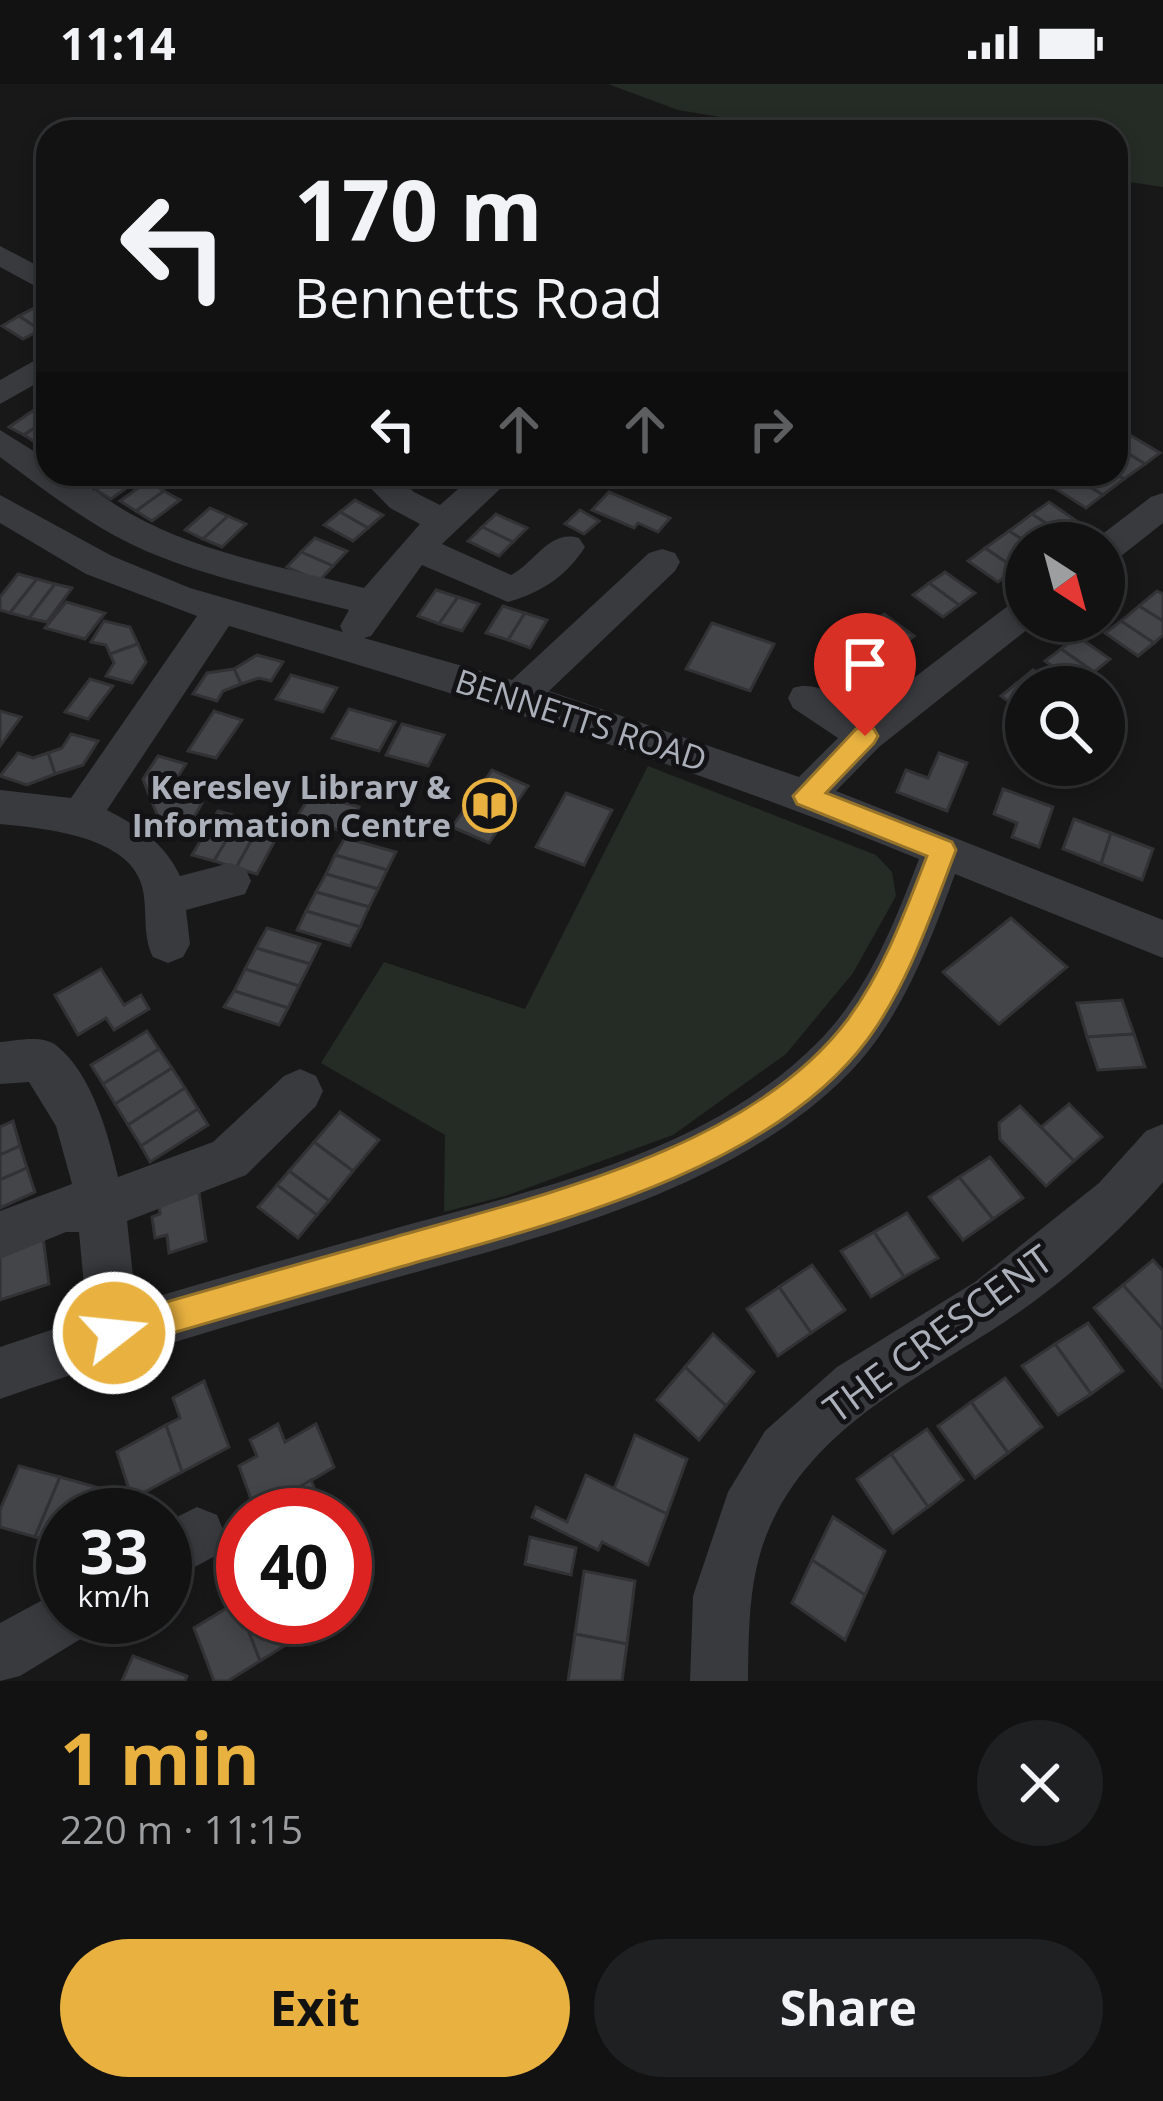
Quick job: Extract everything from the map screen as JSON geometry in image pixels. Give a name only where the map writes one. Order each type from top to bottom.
[{"type":"street","points":[[0,255],[36,277]]},
{"type":"street","points":[[0,394],[36,371]]},
{"type":"street","points":[[0,441],[36,467]]},
{"type":"street","points":[[61,486],[161,544],[371,604]]},
{"type":"street","points":[[386,486],[429,534],[508,589],[530,584],[567,548]]},
{"type":"street","points":[[345,648],[371,604],[429,534],[483,486]]},
{"type":"street","points":[[1125,535],[1163,505]]},
{"type":"street","name":"BENNETTS ROAD","points":[[0,507],[99,565],[219,612],[520,697],[806,796],[1163,939]]},
{"type":"street","points":[[520,697],[662,562]]},
{"type":"street","points":[[81,816],[219,612]]},
{"type":"street","points":[[806,796],[865,736],[1005,627]]},
{"type":"street","points":[[807,698],[865,736]]},
{"type":"street","points":[[0,807],[81,816],[110,827],[155,867],[165,898],[168,944]]},
{"type":"street","points":[[0,1373],[114,1333],[510,1220],[672,1162],[758,1118],[800,1088],[856,1031],[903,952],[943,850]]},
{"type":"street","points":[[165,898],[230,881]]},
{"type":"street","points":[[0,1063],[40,1060],[55,1076],[87,1140],[114,1333]]},
{"type":"street","points":[[0,1235],[66,1208],[99,1208],[229,1159],[300,1091]]},
{"type":"street","name":"THE CRESCENT","points":[[719,1681],[722,1596],[747,1511],[784,1450],[856,1386],[993,1300],[1116,1200],[1163,1147]]},
{"type":"street","points":[[0,1656],[36,1634]]},
{"type":"shaded area","points":[[608,84],[1163,84],[1163,187],[1128,182],[1128,120],[738,120],[678,110]]},
{"type":"shaded area","points":[[648,766],[876,855],[892,872],[896,896],[853,973],[786,1054],[673,1135],[505,1196],[444,1212],[445,1135],[321,1063],[384,962],[525,1009]]},
{"type":"building","points":[[36,307],[36,327],[19,316]]},
{"type":"building","points":[[19,316],[36,332],[23,339],[2,326]]},
{"type":"building","points":[[36,409],[36,427],[24,435],[9,427]]},
{"type":"building","points":[[36,427],[36,443],[24,435]]},
{"type":"building","points":[[1128,437],[1160,453],[1145,464],[1128,453]]},
{"type":"building","points":[[1128,453],[1145,464],[1128,476]]},
{"type":"building","points":[[101,486],[129,486],[111,499],[96,490]]},
{"type":"building","points":[[141,486],[164,491],[136,511],[120,501]]},
{"type":"building","points":[[1088,486],[1115,486],[1103,495]]},
{"type":"building","points":[[1088,486],[1103,495],[1086,508],[1056,489]]},
{"type":"building","points":[[164,491],[180,500],[152,521],[136,511]]},
{"type":"building","points":[[609,492],[670,518],[658,532],[638,523],[634,528],[592,510]]},
{"type":"building","points":[[355,500],[383,515],[368,528],[340,512]]},
{"type":"building","points":[[1049,502],[1078,522],[1044,522],[1032,514]]},
{"type":"building","points":[[210,508],[228,516],[203,539],[185,530]]},
{"type":"building","points":[[580,510],[599,521],[584,534],[565,524]]},
{"type":"building","points":[[340,512],[368,528],[353,541],[324,525]]},
{"type":"building","points":[[496,514],[527,528],[513,542],[482,527]]},
{"type":"building","points":[[1032,514],[1044,522],[1021,522]]},
{"type":"building","points":[[228,516],[246,524],[222,547],[203,539]]},
{"type":"building","points":[[482,527],[513,542],[499,556],[468,541]]},
{"type":"building","points":[[1005,534],[1005,562],[985,548]]},
{"type":"building","points":[[315,538],[347,551],[333,566],[301,552]]},
{"type":"building","points":[[985,548],[1005,562],[1005,577],[998,582],[968,561]]},
{"type":"building","points":[[301,552],[333,566],[319,581],[287,567]]},
{"type":"building","points":[[945,572],[975,593],[959,605],[929,583]]},
{"type":"building","points":[[18,574],[37,579],[10,613],[0,610],[0,597]]},
{"type":"building","points":[[37,579],[55,584],[29,618],[10,613]]},
{"type":"building","points":[[929,583],[959,605],[943,617],[913,595]]},
{"type":"building","points":[[55,584],[72,588],[47,622],[29,618]]},
{"type":"building","points":[[436,590],[458,597],[439,624],[418,616]]},
{"type":"building","points":[[1157,591],[1163,594],[1163,621],[1139,606]]},
{"type":"building","points":[[458,597],[479,604],[462,631],[439,624]]},
{"type":"building","points":[[66,602],[105,613],[85,639],[45,628]]},
{"type":"building","points":[[503,606],[525,613],[508,640],[486,633]]},
{"type":"building","points":[[1139,606],[1163,621],[1163,635],[1154,643],[1125,624],[1125,618]]},
{"type":"building","points":[[525,613],[547,620],[530,648],[508,640]]},
{"type":"building","points":[[884,614],[914,636],[897,649],[867,626]]},
{"type":"building","points":[[104,621],[130,627],[138,644],[110,654],[106,645],[91,642]]},
{"type":"building","points":[[712,623],[774,644],[750,691],[686,669]]},
{"type":"building","points":[[1125,624],[1154,643],[1138,656],[1118,642],[1125,642]]},
{"type":"building","points":[[867,626],[897,649],[881,661],[850,638]]},
{"type":"building","points":[[1070,642],[1086,642],[1110,659],[1101,666],[1085,666],[1061,649]]},
{"type":"building","points":[[138,644],[146,662],[132,683],[106,676],[114,663],[110,654]]},
{"type":"building","points":[[1061,649],[1085,666],[1052,666],[1045,661]]},
{"type":"building","points":[[257,655],[283,662],[271,681],[259,678],[241,684],[234,669]]},
{"type":"building","points":[[234,669],[241,684],[223,691],[217,701],[193,694],[207,673]]},
{"type":"building","points":[[291,675],[337,688],[323,712],[276,699]]},
{"type":"building","points":[[90,679],[113,686],[88,719],[65,712]]},
{"type":"building","points":[[349,709],[395,722],[379,751],[332,738]]},
{"type":"building","points":[[0,711],[21,717],[0,746]]},
{"type":"building","points":[[214,711],[242,720],[216,758],[188,751]]},
{"type":"building","points":[[402,724],[444,735],[428,766],[386,755]]},
{"type":"building","points":[[71,734],[98,741],[83,765],[55,774],[48,753],[62,748]]},
{"type":"building","points":[[18,753],[33,758],[48,753],[55,774],[27,785],[0,776]]},
{"type":"building","points":[[939,753],[967,763],[947,811],[897,792],[906,770],[928,778]]},
{"type":"building","points":[[158,756],[186,764],[177,778],[182,789],[151,800],[143,779]]},
{"type":"building","name":"Keresley Library & Information Centre","points":[[492,770],[528,786],[489,843],[452,827]]},
{"type":"building","points":[[182,789],[186,799],[202,803],[188,828],[160,821],[151,800]]},
{"type":"building","points":[[1003,789],[1053,807],[1039,847],[1012,837],[1017,823],[994,814]]},
{"type":"building","points":[[312,793],[359,807],[344,832],[297,817]]},
{"type":"building","points":[[566,793],[612,810],[584,865],[536,847]]},
{"type":"building","points":[[218,811],[240,817],[214,861],[192,855]]},
{"type":"building","points":[[240,817],[261,823],[236,868],[214,861]]},
{"type":"building","points":[[1074,819],[1111,833],[1101,864],[1063,849]]},
{"type":"building","points":[[261,823],[281,829],[257,874],[236,868]]},
{"type":"building","points":[[1111,833],[1153,849],[1142,880],[1101,864]]},
{"type":"building","points":[[345,838],[396,852],[387,870],[335,855]]},
{"type":"building","points":[[335,855],[387,870],[378,889],[326,874]]},
{"type":"building","points":[[326,874],[378,889],[369,907],[316,892]]},
{"type":"building","points":[[316,892],[369,907],[360,927],[306,911]]},
{"type":"building","points":[[306,911],[360,927],[350,946],[297,930]]},
{"type":"building","points":[[1011,918],[1067,967],[999,1024],[943,972]]},
{"type":"building","points":[[267,928],[320,944],[310,964],[256,948]]},
{"type":"building","points":[[256,948],[310,964],[299,986],[245,969]]},
{"type":"building","points":[[101,969],[124,1005],[141,995],[149,1009],[114,1030],[106,1018],[78,1035],[55,995]]},
{"type":"building","points":[[245,969],[299,986],[288,1008],[234,991]]},
{"type":"building","points":[[234,991],[288,1008],[279,1025],[224,1007]]},
{"type":"building","points":[[1122,1000],[1134,1034],[1087,1037],[1077,1003]]},
{"type":"building","points":[[147,1031],[159,1049],[103,1084],[91,1065]]},
{"type":"building","points":[[1134,1034],[1145,1067],[1098,1070],[1087,1037]]},
{"type":"building","points":[[159,1049],[172,1068],[115,1104],[103,1084]]},
{"type":"building","points":[[172,1068],[185,1088],[128,1125],[115,1104]]},
{"type":"building","points":[[185,1088],[198,1109],[141,1146],[128,1125]]},
{"type":"building","points":[[1069,1104],[1102,1137],[1074,1161],[1041,1127]]},
{"type":"building","points":[[1020,1106],[1074,1161],[1046,1186],[1000,1139],[999,1123]]},
{"type":"building","points":[[198,1109],[208,1125],[150,1162],[141,1146]]},
{"type":"building","points":[[340,1112],[379,1140],[353,1171],[314,1142]]},
{"type":"building","points":[[13,1121],[20,1146],[0,1155],[0,1127]]},
{"type":"building","points":[[314,1142],[353,1171],[329,1201],[289,1171]]},
{"type":"building","points":[[20,1146],[27,1168],[0,1180],[0,1155]]},
{"type":"building","points":[[990,1157],[1023,1198],[993,1219],[959,1177]]},
{"type":"building","points":[[27,1168],[35,1192],[0,1208],[0,1180]]},
{"type":"building","points":[[289,1171],[329,1201],[317,1215],[277,1185]]},
{"type":"building","points":[[959,1177],[993,1219],[963,1240],[929,1197]]},
{"type":"building","points":[[277,1185],[317,1215],[298,1238],[258,1207]]},
{"type":"building","points":[[198,1186],[206,1241],[169,1253],[167,1235],[155,1238],[152,1217],[160,1214],[158,1196]]},
{"type":"building","points":[[907,1213],[938,1258],[904,1277],[874,1232]]},
{"type":"building","points":[[42,1229],[49,1284],[0,1300],[0,1243]]},
{"type":"building","points":[[874,1232],[904,1277],[871,1297],[841,1251]]},
{"type":"building","points":[[1153,1260],[1163,1271],[1163,1330],[1123,1285]]},
{"type":"building","points":[[812,1265],[845,1310],[811,1333],[779,1287]]},
{"type":"building","points":[[1123,1285],[1163,1330],[1163,1388],[1094,1308]]},
{"type":"building","points":[[779,1287],[811,1333],[778,1356],[747,1309]]},
{"type":"building","points":[[1088,1323],[1123,1371],[1091,1394],[1055,1344]]},
{"type":"building","points":[[713,1334],[754,1372],[726,1406],[685,1367]]},
{"type":"building","points":[[1055,1344],[1091,1394],[1058,1415],[1022,1366]]},
{"type":"building","points":[[685,1367],[726,1406],[699,1440],[657,1400]]},
{"type":"building","points":[[1005,1378],[1042,1427],[1008,1453],[971,1402]]},
{"type":"building","points":[[204,1381],[229,1447],[182,1472],[166,1425],[180,1418],[173,1398]]},
{"type":"building","points":[[971,1402],[1008,1453],[975,1478],[938,1426]]},
{"type":"building","points":[[278,1424],[285,1442],[316,1424],[334,1467],[298,1488],[247,1488],[239,1466],[257,1456],[250,1440]]},
{"type":"building","points":[[166,1425],[182,1472],[152,1488],[128,1488],[117,1452]]},
{"type":"building","points":[[927,1429],[963,1480],[928,1507],[891,1454]]},
{"type":"building","points":[[635,1435],[687,1459],[667,1514],[614,1489]]},
{"type":"building","points":[[891,1454],[928,1507],[893,1533],[857,1479]]},
{"type":"building","points":[[19,1466],[60,1477],[55,1488],[36,1488],[35,1537],[0,1527],[0,1510]]},
{"type":"building","points":[[586,1475],[667,1514],[648,1565],[602,1542],[598,1550],[532,1517],[536,1507],[567,1522]]},
{"type":"building","points":[[60,1477],[99,1488],[55,1488]]},
{"type":"building","points":[[833,1517],[885,1551],[865,1595],[812,1560]]},
{"type":"building","points":[[530,1537],[576,1548],[571,1575],[525,1564]]},
{"type":"building","points":[[812,1560],[865,1595],[845,1640],[792,1603]]},
{"type":"building","points":[[584,1571],[635,1581],[627,1644],[575,1634]]},
{"type":"building","points":[[216,1615],[216,1644],[253,1644],[260,1661],[228,1681],[214,1681],[194,1628]]},
{"type":"building","points":[[575,1634],[627,1644],[622,1681],[568,1681]]},
{"type":"building","points":[[253,1644],[287,1644],[260,1661]]},
{"type":"building","points":[[133,1656],[187,1676],[185,1681],[122,1681]]},
{"type":"place","name":"Keresley Library & Information Centre","points":[[490,806]]},
{"type":"route","points":[[114,1333],[510,1220],[643,1173],[725,1137],[800,1088],[856,1031],[877,998],[903,952],[943,850],[806,796],[865,736]]}]
